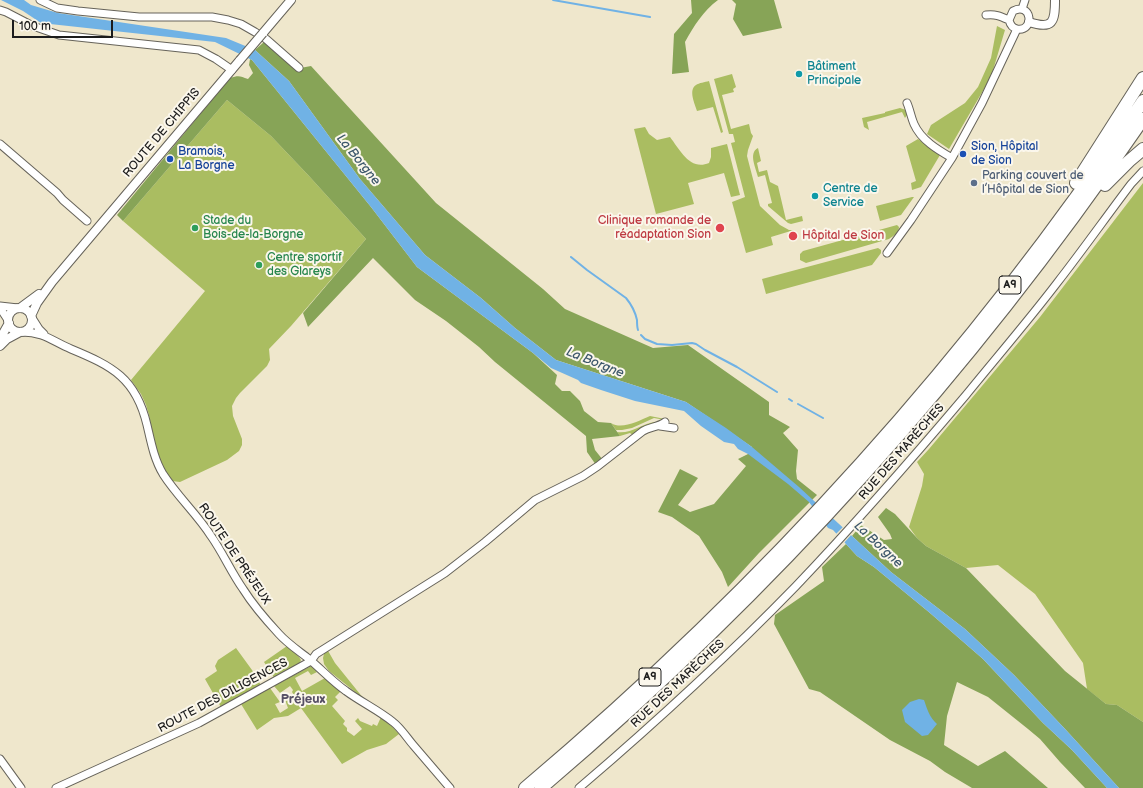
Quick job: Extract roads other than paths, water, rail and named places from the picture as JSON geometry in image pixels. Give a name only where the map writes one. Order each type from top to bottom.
[{"type":"highway","points":[[1023,267],[1143,78]]},
{"type":"highway","name":"A9","points":[[868,462],[1023,267],[1089,179],[1143,101]]},
{"type":"highway","name":"A9","points":[[541,788],[678,666],[966,356],[1074,218],[1143,119]]},
{"type":"highway","points":[[1074,218],[1112,176],[1143,149]]},
{"type":"highway","name":"A9","points":[[525,788],[594,728],[774,563]]},
{"type":"street","points":[[40,0],[57,8],[78,11],[139,17],[212,17],[228,20],[241,24],[255,32],[298,68]]},
{"type":"street","name":"ROUTE DE CHIPPIS","points":[[0,346],[7,339],[30,327],[37,303],[52,282],[291,0]]},
{"type":"street","points":[[1022,9],[1024,0]]},
{"type":"street","points":[[1029,22],[1042,25],[1050,22],[1054,15],[1055,0]]},
{"type":"street","points":[[1022,9],[1027,13],[1030,19],[1028,25],[1023,29],[1017,29],[1011,26],[1009,20],[1013,11],[1022,9]]},
{"type":"street","points":[[0,10],[33,26],[59,35],[199,50],[232,70]]},
{"type":"street","points":[[986,15],[994,14],[1009,20]]},
{"type":"street","points":[[887,254],[952,158],[982,103],[1017,29]]},
{"type":"street","points":[[907,103],[920,134],[932,145],[952,158]]},
{"type":"street","points":[[0,144],[87,221]]},
{"type":"street","name":"RUE DES MARÈCHES","points":[[579,788],[700,680],[751,631],[875,500],[1000,354],[1057,283],[1131,184],[1143,171]]},
{"type":"street","name":"ROUTE DE CHIPPIS","points":[[0,339],[10,313],[37,296],[52,282]]},
{"type":"street","points":[[0,307],[24,309],[28,311],[32,317]]},
{"type":"street","points":[[0,307],[12,329],[21,332]]},
{"type":"street","name":"ROUTE DE PRÉJEUX","points":[[32,317],[39,329],[47,337]]},
{"type":"street","name":"ROUTE DE PRÉJEUX","points":[[21,332],[37,333],[104,363],[125,380],[138,399],[147,423],[155,456],[160,468],[167,480],[211,535],[242,588],[258,609],[280,636],[345,690],[393,722],[450,788]]},
{"type":"street","name":"ROUTE DES DILIGENCES","points":[[56,788],[199,724],[311,661],[316,654],[445,573],[535,500],[582,476],[598,466],[643,431],[662,424],[674,428]]},
{"type":"street","points":[[0,759],[21,788]]},
{"type":"water","points":[[1,0],[24,0],[31,5],[58,13],[226,38],[255,50],[289,81],[360,179],[425,255],[481,298],[515,328],[556,360],[686,402],[752,447],[799,487],[891,572],[965,629],[1014,675],[1119,788],[1107,788],[983,659],[874,567],[857,556],[833,530],[828,528],[809,502],[748,454],[738,449],[734,444],[724,442],[701,426],[684,411],[635,401],[581,383],[578,380],[551,368],[417,267],[371,207],[252,60],[215,42],[41,23],[23,11]]},
{"type":"water","points":[[919,699],[924,700],[931,716],[937,724],[928,735],[922,736],[905,722],[902,710],[910,702]]},
{"type":"waterway","points":[[553,0],[650,17]]},
{"type":"waterway","points":[[571,257],[626,298],[635,314],[638,330]]},
{"type":"waterway","points":[[641,335],[645,339],[657,344],[696,344],[777,392]]},
{"type":"waterway","points":[[798,404],[823,418]]},
{"type":"place","name":"Bâtiment Principale","points":[[799,74]]},
{"type":"place","name":"Sion, Hôpital de Sion","points":[[963,154]]},
{"type":"place","name":"Bramois, La Borgne","points":[[170,159]]},
{"type":"place","name":"Parking couvert de l’Hôpital de Sion","points":[[974,183]]},
{"type":"place","name":"Centre de Service","points":[[815,196]]},
{"type":"place","name":"Stade du Bois-de-la-Borgne","points":[[195,228]]},
{"type":"place","name":"Clinique romande de réadaptation Sion","points":[[720,228]]},
{"type":"place","name":"Hôpital de Sion","points":[[793,236]]},
{"type":"place","name":"Centre sportif des Glareys","points":[[259,265]]},
{"type":"district","name":"Préjeux","points":[[303,700]]},
{"type":"water label","name":"La Borgne","points":[[358,160]]},
{"type":"water label","name":"La Borgne","points":[[595,363]]},
{"type":"water label","name":"La Borgne","points":[[878,545]]}]
